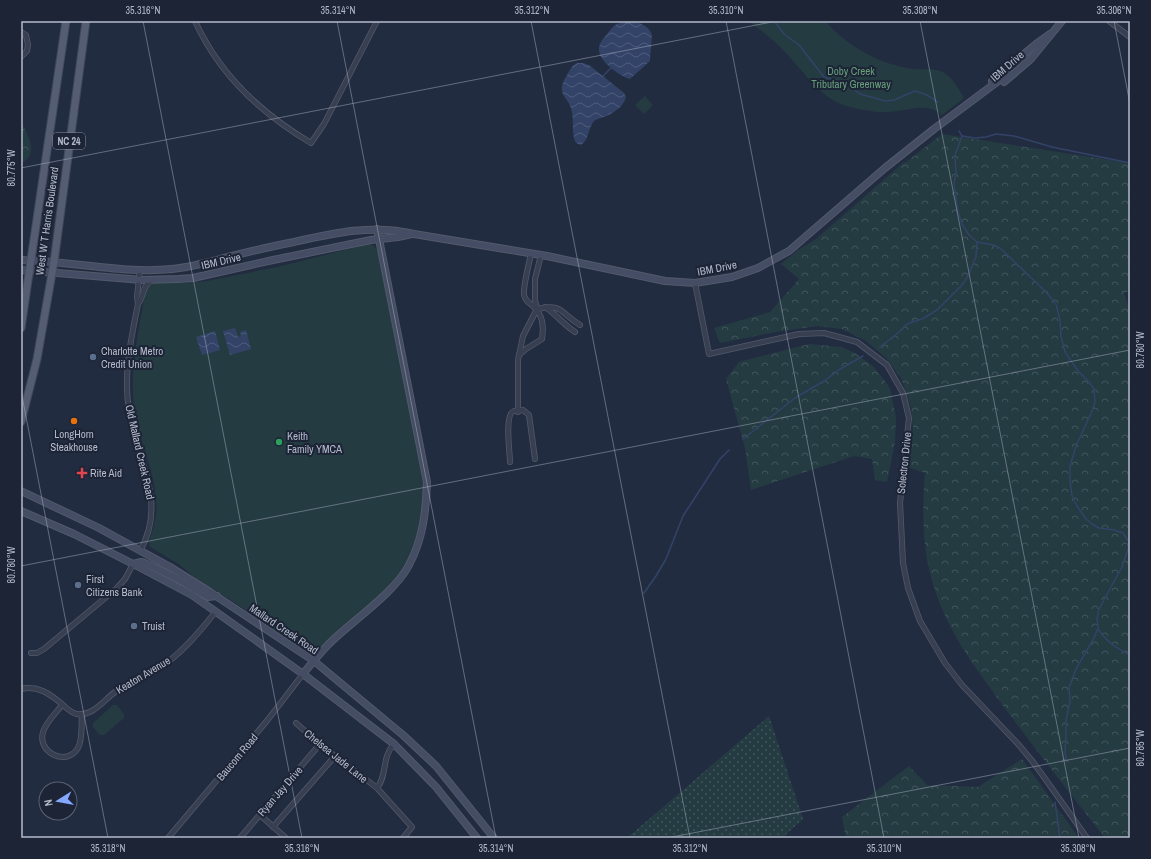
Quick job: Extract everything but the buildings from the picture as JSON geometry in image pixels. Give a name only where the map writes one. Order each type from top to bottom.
[{"type":"main road","name":"West W T Harris Boulevard","points":[[21,328],[66,21]]},
{"type":"main road","name":"West W T Harris Boulevard","points":[[21,422],[37,359],[54,262],[86,21]]},
{"type":"street","points":[[195,21],[216,58],[241,89],[289,130],[312,143],[324,124],[377,21]]},
{"type":"street","name":"IBM Drive","points":[[969,103],[986,95],[1019,69],[1039,50],[1050,34],[1062,21]]},
{"type":"street","points":[[1109,21],[1130,38]]},
{"type":"street","points":[[21,32],[26,35],[28,45],[27,51],[21,57]]},
{"type":"street","name":"IBM Drive","points":[[21,260],[140,269],[172,269],[334,233],[377,228],[397,230],[540,255],[665,281],[695,283],[732,277],[749,272],[786,253],[885,168],[969,103],[976,93],[1050,34]]},
{"type":"street","points":[[303,674],[332,641],[400,579],[409,565],[418,545],[424,525],[427,482],[424,461],[377,228]]},
{"type":"street","name":"IBM Drive","points":[[21,270],[139,280],[193,278],[273,260],[414,234]]},
{"type":"street","points":[[519,356],[526,349],[542,339],[544,327],[542,317],[537,309],[527,301],[524,294],[531,254]]},
{"type":"street","points":[[518,412],[517,378],[519,356],[523,336],[537,309],[535,300],[535,279],[540,255]]},
{"type":"street","name":"Old Mallard Creek Road","points":[[140,269],[137,297],[138,304],[130,351],[127,391],[129,410],[149,487],[152,512],[148,534],[140,551]]},
{"type":"street","name":"Old Mallard Creek Road","points":[[138,304],[142,299],[144,286],[152,280]]},
{"type":"street","name":"Solectron Drive","points":[[695,283],[709,354],[799,334],[824,333],[857,342],[887,365],[903,393],[909,418],[900,503],[903,563],[913,603],[928,636],[962,686],[1018,744],[1046,780],[1087,838]]},
{"type":"street","points":[[537,309],[545,307],[558,308],[562,310],[567,317],[580,325]]},
{"type":"street","points":[[545,307],[575,332]]},
{"type":"street","points":[[561,321],[567,317]]},
{"type":"street","points":[[510,462],[508,421],[510,414],[514,411],[518,412],[523,410],[529,415],[535,459]]},
{"type":"street","name":"Mallard Creek Road","points":[[21,491],[99,528],[170,567],[314,661],[403,735],[436,766],[494,838]]},
{"type":"street","points":[[21,511],[75,534],[192,595],[216,611],[303,674],[394,744],[436,787],[477,838]]},
{"type":"street","points":[[31,653],[37,653],[44,649],[117,588],[125,579],[133,564],[141,562],[145,563],[176,578],[208,597],[216,596]]},
{"type":"street","name":"Keaton Avenue","points":[[82,714],[90,712],[114,692],[156,670],[169,661],[183,649],[216,611]]},
{"type":"street","name":"Baucom Road","points":[[168,838],[266,722],[303,674]]},
{"type":"street","points":[[21,689],[32,688],[41,690],[62,704],[74,713],[82,714],[81,741],[77,750],[67,756],[55,756],[46,749],[42,737],[46,725],[62,704]]},
{"type":"street","name":"Chelsea Jade Lane","points":[[296,722],[320,744],[377,788],[412,827],[403,838]]},
{"type":"street","name":"Ryan Jay Drive","points":[[240,838],[320,744]]},
{"type":"street","points":[[377,788],[382,781],[387,752],[394,744]]},
{"type":"street","points":[[273,827],[335,756]]},
{"type":"street","points":[[260,815],[286,838]]},
{"type":"green space","name":"Doby Creek Tributary Greenway","points":[[748,21],[825,21],[854,46],[876,58],[900,67],[936,70],[947,74],[953,80],[964,98],[942,115],[937,111],[926,108],[916,108],[893,112],[877,112],[853,108],[830,98],[822,92],[777,44]]},
{"type":"green space","points":[[645,96],[653,105],[644,114],[635,105]]},
{"type":"green space","points":[[21,122],[31,144],[31,150],[27,159],[21,163]]},
{"type":"green space","points":[[942,134],[1130,163],[1130,291],[1124,293],[1130,311],[1130,838],[1105,838],[985,682],[956,637],[940,604],[927,559],[923,516],[925,473],[908,467],[913,429],[911,407],[901,378],[886,358],[866,341],[842,329],[817,326],[720,343],[714,328],[770,312],[799,279],[781,264],[798,250],[816,239],[904,162],[905,163]]},
{"type":"green space","name":"Keith Family YMCA","points":[[369,244],[374,246],[379,253],[404,376],[424,481],[423,519],[411,556],[396,578],[377,598],[317,654],[314,654],[285,638],[234,602],[197,579],[177,563],[150,547],[149,542],[155,518],[156,503],[153,479],[135,414],[133,382],[135,351],[146,288],[153,283],[207,281],[277,267]]},
{"type":"green space","points":[[809,344],[841,347],[855,353],[874,367],[890,388],[896,417],[895,442],[887,482],[875,480],[872,459],[854,456],[751,490],[745,448],[726,379],[739,362]]},
{"type":"green space","points":[[113,705],[117,705],[124,714],[124,718],[104,735],[100,735],[93,727],[93,723]]},
{"type":"green space","points":[[769,716],[803,819],[782,838],[627,838]]},
{"type":"green space","points":[[1022,759],[1079,838],[846,838],[842,817],[909,766],[927,785],[978,787]]},
{"type":"water","points":[[634,22],[645,26],[652,35],[650,61],[630,79],[611,68],[603,60],[599,51],[601,42],[613,27],[617,24]]},
{"type":"water","points":[[577,63],[589,65],[624,93],[626,97],[621,106],[615,111],[594,121],[586,140],[581,145],[576,143],[574,139],[572,112],[562,91],[563,82],[571,68]]},
{"type":"water","points":[[235,328],[238,337],[241,336],[240,332],[246,330],[251,349],[230,355],[223,331]]},
{"type":"water","points":[[215,331],[220,350],[202,355],[196,337]]},
{"type":"waterway","points":[[774,21],[784,34],[799,45],[824,77],[846,83],[860,94],[885,101],[894,100],[915,91],[925,94],[938,102]]},
{"type":"waterway","points":[[603,76],[611,68]]},
{"type":"waterway","points":[[959,131],[962,136]]},
{"type":"waterway","points":[[962,136],[975,138],[996,134],[1014,136],[1052,147],[1130,163]]},
{"type":"waterway","points":[[962,136],[955,155],[956,174],[954,183],[958,212],[962,224],[969,235],[977,242],[994,245],[1000,248],[1045,291],[1056,304],[1065,352],[1078,371],[1094,389],[1095,402],[1076,446],[1070,466],[1072,496],[1086,519],[1092,524],[1099,528],[1123,533],[1129,542],[1122,567],[1099,609],[1097,618],[1098,628],[1094,638],[1076,669],[1069,688],[1070,702],[1066,720],[1065,753],[1067,762]]},
{"type":"waterway","points":[[880,347],[907,324],[924,318],[937,310],[961,286],[967,278],[976,257],[977,242]]},
{"type":"waterway","points":[[743,439],[795,398],[863,356]]},
{"type":"waterway","points":[[644,593],[666,559],[683,516],[720,459],[729,450]]},
{"type":"waterway","points":[[1098,629],[1112,644],[1130,655]]},
{"type":"waterway","points":[[1055,802],[1060,838]]},
{"type":"place","name":"Charlotte Metro Credit Union","points":[[93,357]]},
{"type":"place","name":"LongHorn Steakhouse","points":[[74,421]]},
{"type":"place","name":"Keith Family YMCA","points":[[279,442]]},
{"type":"place","name":"Rite Aid","points":[[82,473]]},
{"type":"place","name":"First Citizens Bank","points":[[78,585]]},
{"type":"place","name":"Truist","points":[[134,626]]}]
